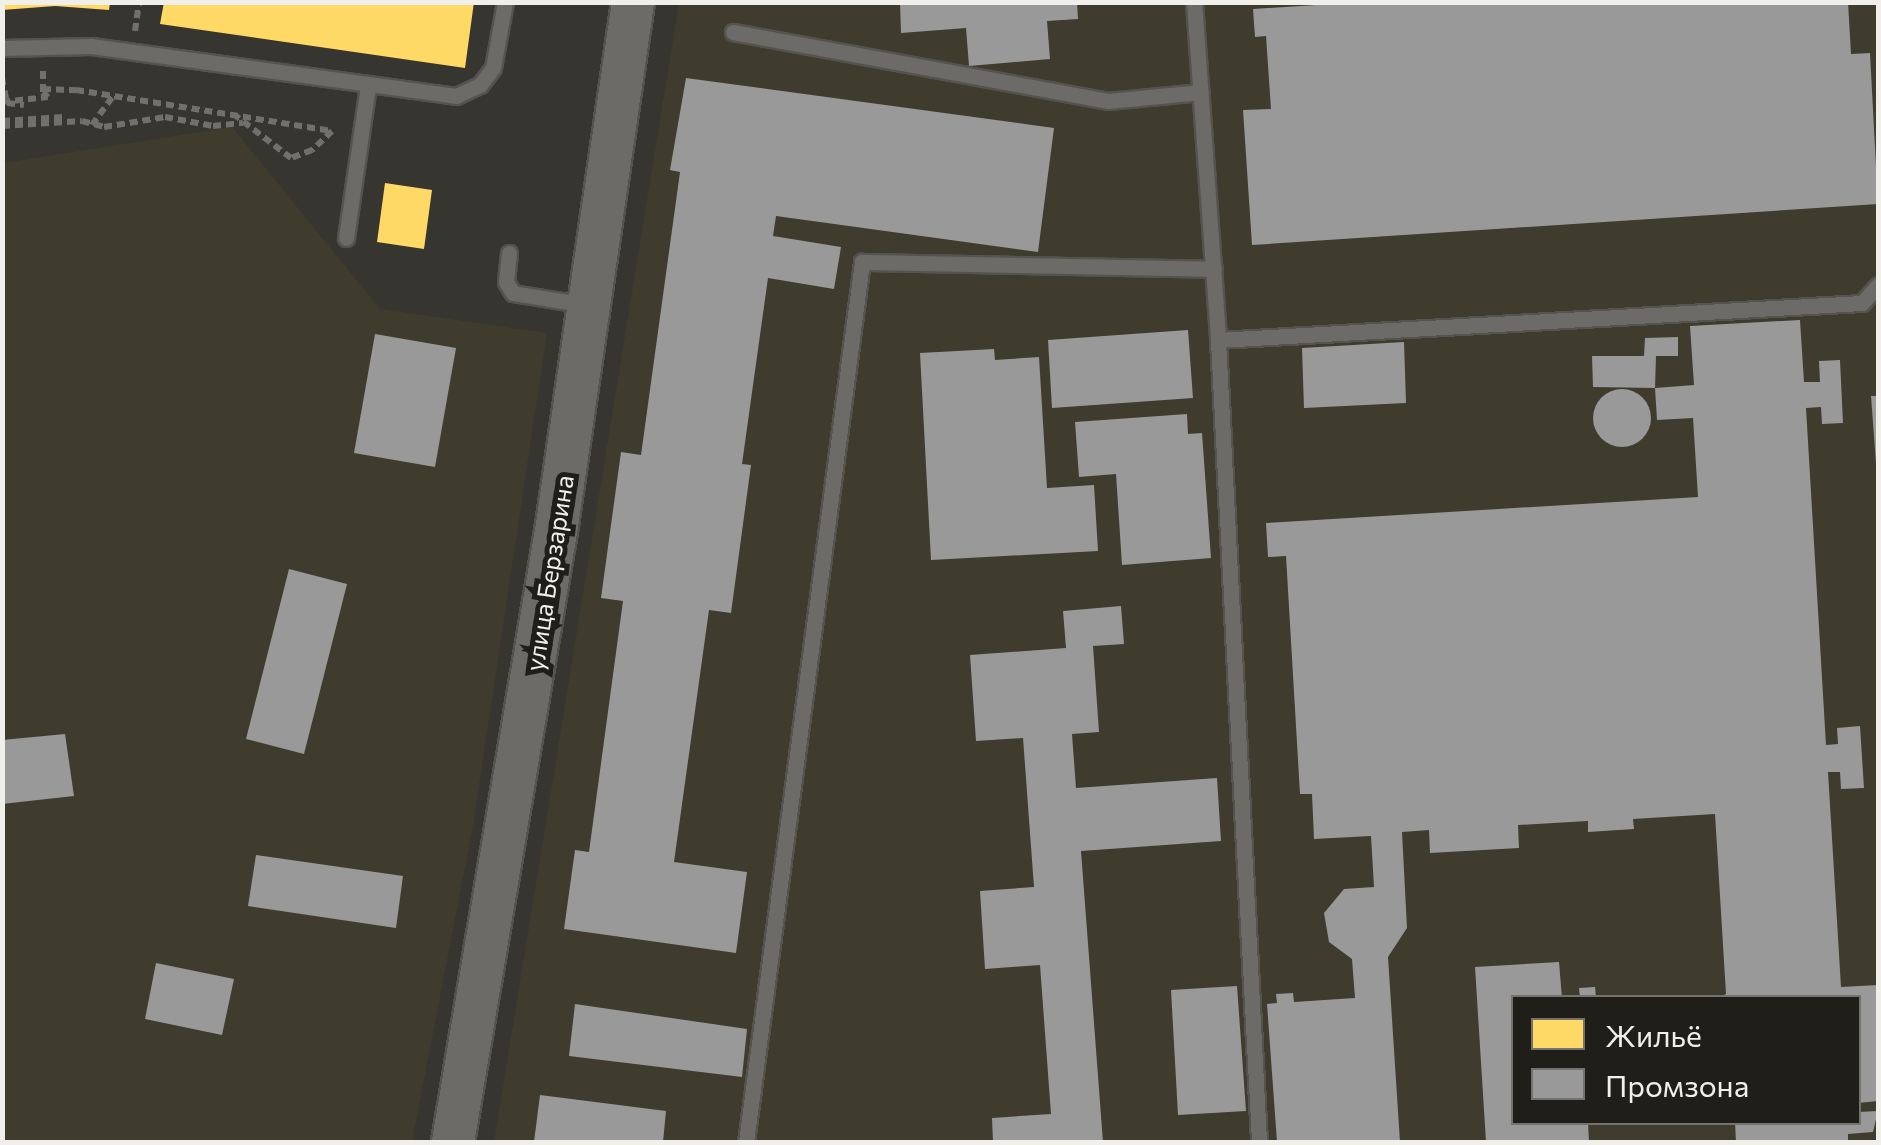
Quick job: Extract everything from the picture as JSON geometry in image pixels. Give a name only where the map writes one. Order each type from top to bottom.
[{"type":"street","name":"улица Берзарина","points":[[453,1142],[502,872],[634,2]]},
{"type":"lane","points":[[2,48],[92,46],[440,96],[469,92],[493,68],[505,2]]},
{"type":"lane","points":[[1194,2],[1214,269],[1260,1142]]},
{"type":"lane","points":[[733,32],[1108,101],[1201,92]]},
{"type":"lane","points":[[346,238],[368,86]]},
{"type":"lane","points":[[509,253],[506,282],[513,292],[590,305]]},
{"type":"lane","points":[[746,1142],[862,262],[1214,269]]},
{"type":"lane","points":[[1218,340],[1862,304],[1878,285]]},
{"type":"path","points":[[137,18],[139,2]]},
{"type":"path","points":[[2,78],[7,102],[24,104]]},
{"type":"path","points":[[2,102],[48,98],[43,90],[113,96],[332,131],[312,150],[294,159],[236,116]]},
{"type":"path","points":[[92,125],[113,96]]},
{"type":"path","points":[[2,124],[64,117]]},
{"type":"path","points":[[2,124],[82,121],[92,125],[165,117],[213,126],[244,122]]},
{"type":"shaded area","points":[[679,3],[1878,3],[1878,1142],[494,1142]]},
{"type":"shaded area","points":[[232,127],[380,309],[547,333],[473,826],[412,1142],[3,1142],[3,163]]},
{"type":"building: Жильё","points":[[2,2],[110,2],[109,10],[55,6],[2,10]]},
{"type":"building: Жильё","points":[[164,2],[474,2],[465,68],[160,24]]},
{"type":"building: Жильё","points":[[385,183],[432,190],[424,249],[377,242]]},
{"type":"building: Промзона","points":[[900,2],[1077,2],[1078,19],[1047,21],[1050,59],[969,66],[966,28],[901,33]]},
{"type":"building: Промзона","points":[[1362,2],[1848,2],[1851,54],[1870,53],[1878,204],[1252,245],[1243,110],[1271,109],[1266,36],[1255,37],[1253,9]]},
{"type":"building: Промзона","points":[[686,78],[1054,128],[1038,252],[776,216],[773,236],[841,247],[834,289],[768,278],[742,464],[751,465],[731,613],[709,610],[674,862],[747,872],[736,953],[564,929],[575,850],[589,852],[623,601],[601,598],[621,452],[641,455],[680,172],[670,170]]},
{"type":"building: Промзона","points":[[1800,320],[1804,382],[1820,382],[1819,361],[1840,360],[1843,423],[1822,424],[1821,407],[1806,408],[1826,745],[1838,744],[1837,728],[1860,726],[1864,788],[1841,789],[1840,772],[1828,772],[1841,987],[1878,985],[1878,1101],[1861,1103],[1861,995],[1724,995],[1715,814],[1633,819],[1634,829],[1588,832],[1588,821],[1518,825],[1519,848],[1430,853],[1429,830],[1402,832],[1407,928],[1388,957],[1400,1142],[1277,1142],[1267,1004],[1277,1003],[1276,994],[1293,993],[1294,1002],[1355,998],[1352,959],[1329,942],[1324,913],[1344,889],[1374,887],[1371,836],[1314,839],[1312,794],[1300,794],[1286,556],[1268,557],[1266,523],[1698,497],[1693,418],[1657,420],[1655,388],[1694,385],[1690,326]]},
{"type":"building: Промзона","points":[[1188,330],[1193,398],[1052,408],[1048,340]]},
{"type":"building: Промзона","points":[[375,334],[456,348],[435,467],[354,453]]},
{"type":"building: Промзона","points":[[1678,337],[1678,356],[1656,356],[1655,388],[1593,387],[1592,356],[1644,356],[1645,338]]},
{"type":"building: Промзона","points":[[1404,342],[1406,403],[1304,408],[1302,348]]},
{"type":"building: Промзона","points":[[994,349],[995,360],[1039,357],[1047,488],[1094,485],[1098,551],[931,560],[920,353]]},
{"type":"building: Промзона","points":[[1622,389],[1642,398],[1651,418],[1642,438],[1622,447],[1602,438],[1593,418],[1602,398]]},
{"type":"building: Промзона","points":[[1871,396],[1878,396],[1878,463],[1876,463]]},
{"type":"building: Промзона","points":[[1187,414],[1188,434],[1202,433],[1211,558],[1122,565],[1116,474],[1079,477],[1075,422]]},
{"type":"building: Промзона","points":[[289,569],[347,584],[304,754],[246,739]]},
{"type":"building: Промзона","points":[[1121,606],[1124,644],[1093,646],[1099,732],[1072,734],[1076,788],[1217,778],[1221,841],[1081,851],[1103,1142],[993,1142],[992,1118],[1051,1114],[1040,965],[985,969],[980,891],[1034,887],[1023,738],[976,741],[970,655],[1066,648],[1063,611]]},
{"type":"building: Промзона","points":[[65,734],[74,796],[2,804],[2,740]]},
{"type":"building: Промзона","points":[[256,855],[403,876],[396,928],[248,906]]},
{"type":"building: Промзона","points":[[1559,962],[1562,995],[1511,995],[1511,1125],[1588,1125],[1589,1142],[1486,1142],[1475,967]]},
{"type":"building: Промзона","points":[[156,963],[234,979],[222,1035],[145,1019]]},
{"type":"building: Промзона","points":[[1237,986],[1246,1111],[1178,1115],[1171,990]]},
{"type":"building: Промзона","points":[[1595,987],[1596,995],[1580,995],[1579,988]]},
{"type":"building: Промзона","points":[[575,1004],[747,1029],[742,1077],[569,1056]]},
{"type":"building: Промзона","points":[[540,1095],[666,1111],[663,1142],[534,1142]]},
{"type":"building: Промзона","points":[[1878,1111],[1873,1132],[1848,1134],[1848,1142],[1736,1142],[1735,1125],[1861,1125],[1861,1112]]}]
